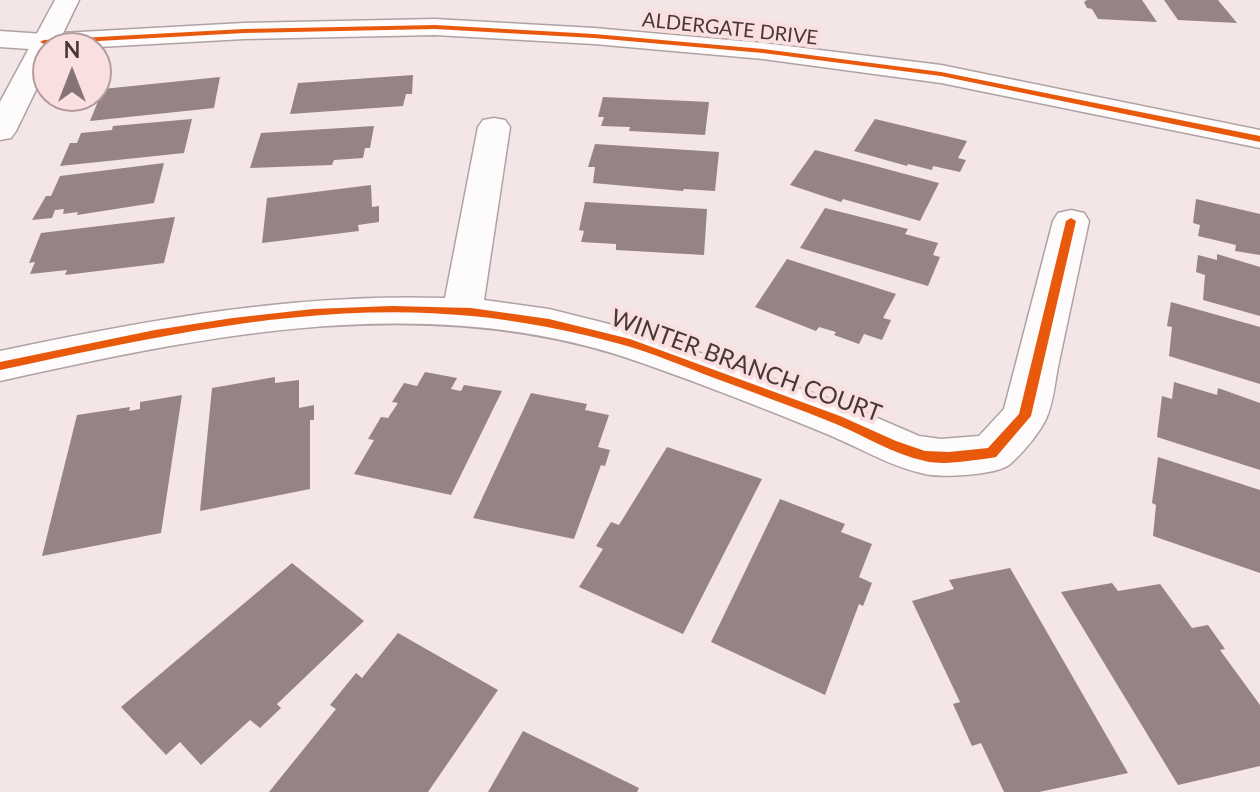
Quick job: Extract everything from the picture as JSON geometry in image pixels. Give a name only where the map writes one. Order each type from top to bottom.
[{"type":"street","points":[[49,32],[67,0]]},
{"type":"street","name":"ALDERGATE DRIVE","points":[[112,38],[244,31],[435,27],[594,36],[763,51],[941,74],[1260,139]]},
{"type":"street","name":"ALDERGATE DRIVE","points":[[0,39],[32,41]]},
{"type":"street","name":"ALDERGATE DRIVE","points":[[0,55],[32,46]]},
{"type":"street","points":[[0,131],[32,66]]},
{"type":"street","points":[[463,309],[494,127]]},
{"type":"street","name":"WINTER BRANCH COURT","points":[[0,366],[130,337],[250,319],[378,309],[463,309],[526,318],[624,342],[837,420],[926,457],[991,453],[1025,416],[1071,221]]},
{"type":"building","points":[[1142,0],[1157,22],[1098,19],[1092,9],[1087,8],[1084,2]]},
{"type":"building","points":[[1164,0],[1218,0],[1237,23],[1178,20]]},
{"type":"building","points":[[413,75],[412,94],[406,94],[403,106],[290,114],[298,83]]},
{"type":"building","points":[[220,77],[214,108],[90,121],[94,112],[112,112],[112,88]]},
{"type":"building","points":[[603,97],[709,102],[705,135],[629,131],[630,127],[601,126],[604,117],[598,117]]},
{"type":"building","points":[[192,119],[184,153],[60,166],[70,143],[77,143],[81,133],[112,130],[113,126]]},
{"type":"building","points":[[875,119],[967,141],[958,158],[966,160],[960,172],[933,166],[932,170],[907,166],[854,151]]},
{"type":"building","points":[[374,126],[370,148],[365,148],[363,158],[334,160],[332,165],[250,168],[261,133]]},
{"type":"building","points":[[595,144],[719,152],[715,191],[593,183],[595,167],[588,167]]},
{"type":"building","points":[[815,150],[939,183],[920,221],[843,199],[841,202],[790,185]]},
{"type":"building","points":[[164,163],[154,203],[77,215],[78,212],[63,214],[64,209],[55,210],[52,218],[32,220],[46,196],[51,196],[60,176]]},
{"type":"building","points":[[371,185],[372,207],[379,206],[379,222],[358,225],[359,231],[262,243],[267,198]]},
{"type":"building","points":[[1196,199],[1260,214],[1260,255],[1235,251],[1236,245],[1198,236],[1200,225],[1193,223]]},
{"type":"building","points":[[585,202],[707,209],[704,255],[616,250],[616,244],[581,242],[584,231],[579,230]]},
{"type":"building","points":[[825,208],[908,229],[905,234],[938,243],[933,255],[940,257],[928,286],[800,248]]},
{"type":"building","points":[[175,217],[164,263],[65,275],[67,270],[30,274],[35,262],[29,263],[41,233]]},
{"type":"building","points":[[1217,254],[1260,267],[1260,316],[1203,300],[1205,275],[1196,272],[1198,255],[1217,260]]},
{"type":"building","points":[[787,259],[896,294],[883,318],[891,320],[882,340],[864,334],[859,344],[834,335],[836,332],[819,327],[816,331],[755,307]]},
{"type":"building","points":[[1171,302],[1260,327],[1260,384],[1169,356],[1172,327],[1167,326]]},
{"type":"building","points":[[425,372],[457,378],[451,389],[461,391],[464,385],[502,391],[451,495],[354,474],[374,440],[368,439],[381,417],[388,418],[398,403],[392,402],[404,383],[417,386]]},
{"type":"building","points":[[275,377],[275,383],[299,380],[299,408],[314,405],[314,420],[310,420],[310,489],[200,511],[212,388]]},
{"type":"building","points":[[1174,382],[1217,395],[1218,388],[1260,403],[1260,470],[1157,437],[1162,396],[1172,399]]},
{"type":"building","points":[[531,393],[587,404],[585,410],[609,415],[598,447],[610,450],[605,466],[601,465],[574,539],[473,518]]},
{"type":"building","points":[[182,395],[161,533],[42,556],[77,415],[130,407],[129,411],[140,409],[140,402]]},
{"type":"building","points":[[667,447],[762,479],[683,634],[579,587],[603,549],[596,546],[611,522],[619,525]]},
{"type":"building","points":[[1158,457],[1260,490],[1260,573],[1153,536],[1156,505],[1152,503]]},
{"type":"building","points":[[780,499],[845,524],[841,532],[872,544],[859,577],[872,583],[863,606],[859,604],[825,695],[711,642]]},
{"type":"building","points":[[292,563],[364,621],[277,704],[281,708],[260,728],[250,720],[201,765],[180,742],[166,755],[121,707]]},
{"type":"building","points":[[1010,568],[1128,773],[1039,792],[1004,792],[981,743],[972,746],[953,704],[960,702],[912,601],[954,589],[949,580]]},
{"type":"building","points":[[1112,583],[1118,591],[1160,584],[1192,628],[1208,625],[1225,649],[1220,650],[1260,705],[1260,766],[1178,785],[1061,592]]},
{"type":"building","points":[[398,633],[498,690],[428,792],[269,792],[336,709],[330,705],[356,673],[362,678]]},
{"type":"building","points":[[523,731],[639,788],[637,792],[488,792]]},
{"type":"cycle path","points":[[112,38],[244,31],[435,27],[594,36],[763,51],[941,74],[1260,139]]},
{"type":"cycle path","points":[[0,366],[233,321],[392,309],[471,312],[549,323],[626,342],[836,419],[925,456],[991,453],[1025,416],[1071,221]]}]
